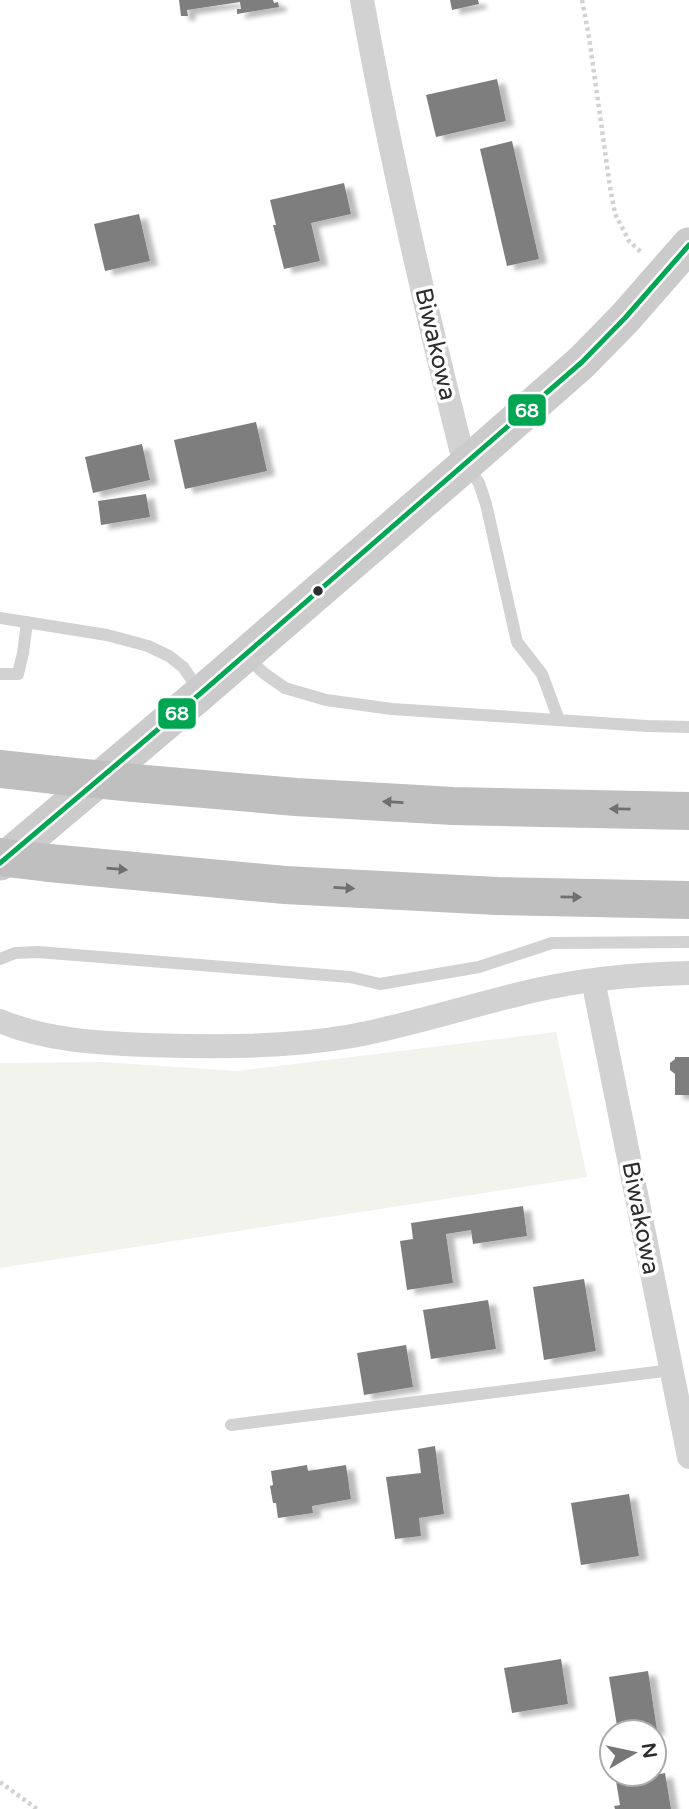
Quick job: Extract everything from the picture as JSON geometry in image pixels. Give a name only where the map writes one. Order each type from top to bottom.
[{"type":"highway","points":[[0,769],[296,797],[453,806],[689,811]]},
{"type":"highway","points":[[0,857],[285,885],[497,895],[689,900]]},
{"type":"street","name":"Biwakowa","points":[[362,0],[434,343],[465,465]]},
{"type":"street","points":[[0,863],[201,693],[582,362],[678,257]]},
{"type":"street","points":[[0,1021],[38,1033],[94,1042],[227,1046],[296,1043],[383,1029],[532,991],[593,980],[637,974],[689,973]]},
{"type":"street","name":"Biwakowa","points":[[593,980],[689,1457]]},
{"type":"lane","name":"Biwakowa","points":[[465,465],[479,483],[486,504],[517,642],[542,674],[559,720]]},
{"type":"lane","points":[[0,618],[107,635],[148,646],[169,656],[183,667],[201,693]]},
{"type":"lane","points":[[0,674],[18,674],[27,622]]},
{"type":"lane","points":[[244,655],[285,688],[326,700],[392,709],[689,727]]},
{"type":"lane","points":[[0,959],[15,953],[38,952],[350,977],[380,984],[480,968],[552,943],[689,942]]},
{"type":"lane","points":[[231,1425],[672,1370]]},
{"type":"path","points":[[582,0],[615,214],[629,241],[645,256],[678,257]]},
{"type":"path","points":[[0,1782],[37,1809]]},
{"type":"shaded area","points":[[556,1032],[587,1177],[0,1268],[0,1063],[103,1062],[237,1071]]},
{"type":"building","points":[[179,0],[273,0],[274,3],[278,2],[279,7],[237,14],[237,9],[241,9],[240,2],[187,10],[188,16],[181,16]]},
{"type":"building","points":[[450,0],[478,0],[479,4],[452,10]]},
{"type":"building","points":[[497,79],[506,121],[436,137],[426,95]]},
{"type":"building","points":[[512,141],[539,259],[507,266],[480,149]]},
{"type":"building","points":[[344,183],[351,214],[311,223],[320,261],[284,269],[270,200]]},
{"type":"building","points":[[139,214],[150,261],[105,271],[94,224]]},
{"type":"building","points":[[256,422],[267,471],[185,489],[174,440]]},
{"type":"building","points":[[142,444],[150,480],[93,493],[85,457]]},
{"type":"building","points":[[146,494],[150,517],[101,525],[98,501]]},
{"type":"building","points":[[675,1057],[689,1057],[689,1095],[675,1095],[675,1074],[670,1070],[670,1063]]},
{"type":"building","points":[[523,1206],[527,1236],[473,1244],[471,1230],[446,1234],[453,1283],[407,1290],[400,1241],[413,1239],[411,1223]]},
{"type":"building","points":[[584,1279],[596,1351],[544,1360],[533,1287]]},
{"type":"building","points":[[488,1300],[496,1349],[431,1359],[423,1310]]},
{"type":"building","points":[[406,1345],[413,1387],[364,1395],[357,1353]]},
{"type":"building","points":[[435,1446],[444,1514],[419,1518],[421,1536],[395,1539],[386,1477],[421,1473],[418,1449]]},
{"type":"building","points":[[307,1465],[308,1471],[346,1465],[351,1499],[312,1506],[313,1513],[278,1518],[270,1486],[273,1485],[271,1471]]},
{"type":"building","points":[[629,1494],[639,1556],[581,1565],[571,1503]]},
{"type":"building","points":[[561,1659],[568,1704],[512,1713],[504,1668]]},
{"type":"building","points":[[648,1671],[655,1718],[616,1718],[609,1677]]},
{"type":"building","points":[[617,1788],[668,1788],[671,1809],[615,1809],[614,1806],[620,1805]]},
{"type":"transit line","name":"68","points":[[0,863],[201,693],[582,362],[689,245]]}]
